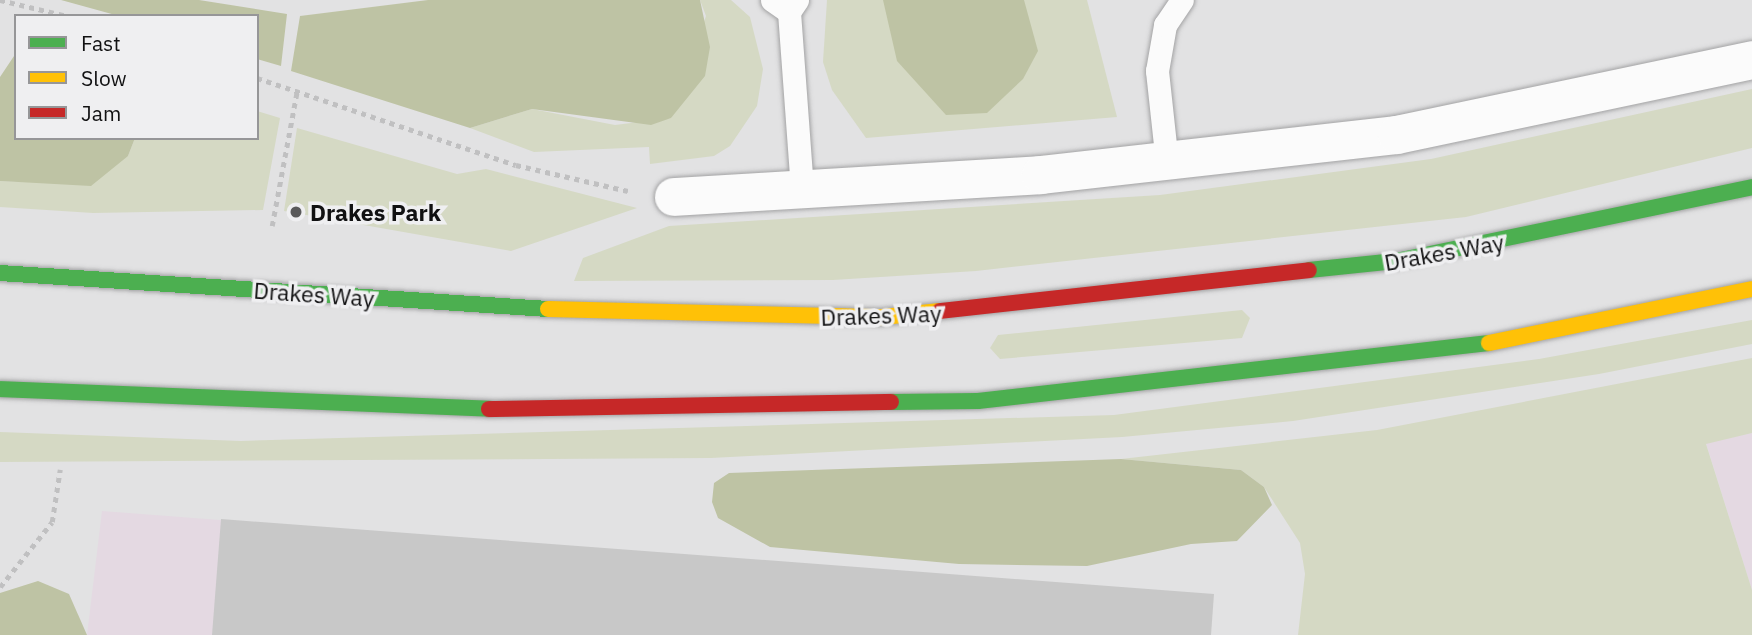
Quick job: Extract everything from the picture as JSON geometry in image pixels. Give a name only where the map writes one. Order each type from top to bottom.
[{"type":"main road","name":"Drakes Way","points":[[0,273],[541,310],[883,317],[1396,261],[1752,187]]},
{"type":"main road","points":[[0,389],[496,410],[978,401],[1478,345],[1752,289]]},
{"type":"street","points":[[674,197],[1167,163],[1397,135],[1752,60]]},
{"type":"lane","points":[[1167,163],[1157,71],[1165,25],[1182,0]]},
{"type":"lane","points":[[786,4],[802,189]]},
{"type":"path","points":[[0,0],[59,14]]},
{"type":"path","points":[[259,79],[516,165],[611,189],[674,197]]},
{"type":"path","points":[[272,226],[296,91]]},
{"type":"path","points":[[0,587],[52,522],[60,470]]},
{"type":"shaded area","points":[[1752,433],[1752,590],[1706,443]]},
{"type":"shaded area","points":[[102,511],[726,559],[1211,635],[87,635]]},
{"type":"green space","points":[[61,0],[199,0],[287,14],[281,66],[259,60],[259,14],[112,14]]},
{"type":"green space","points":[[428,0],[700,0],[710,47],[705,76],[671,118],[651,125],[532,109],[470,128],[291,71],[300,16]]},
{"type":"green space","points":[[700,0],[731,0],[750,17],[763,69],[757,106],[730,146],[714,156],[650,164],[649,147],[534,152],[470,128],[532,109],[615,125],[671,118],[706,16]]},
{"type":"green space","points":[[827,0],[1087,0],[1117,117],[866,138],[832,90],[823,62]]},
{"type":"green space","points":[[883,0],[1024,0],[1038,51],[1023,79],[987,113],[946,115],[897,61]]},
{"type":"green space","points":[[14,56],[14,140],[134,140],[128,156],[91,186],[0,181],[0,77]]},
{"type":"green space","points":[[1752,89],[1752,148],[1466,217],[976,271],[833,280],[574,281],[583,258],[669,226],[1160,195],[1431,159]]},
{"type":"green space","points":[[259,112],[280,118],[263,210],[93,213],[0,207],[0,181],[26,182],[128,156],[134,140],[259,140]]},
{"type":"green space","points":[[297,128],[457,174],[486,169],[637,208],[511,251],[284,211]]},
{"type":"green space","points":[[1242,310],[1250,318],[1242,338],[1000,359],[990,348],[998,335]]},
{"type":"green space","points":[[1752,320],[1752,344],[1599,374],[1293,421],[1122,437],[711,458],[0,462],[0,432],[241,441],[1114,415],[1539,359]]},
{"type":"green space","points":[[1752,358],[1752,433],[1706,444],[1752,590],[1752,635],[1298,635],[1305,574],[1300,543],[1264,487],[1241,470],[1121,459],[1377,430]]},
{"type":"green space","points":[[1121,459],[1241,470],[1264,487],[1272,505],[1237,541],[1191,544],[1087,566],[959,564],[770,547],[718,518],[712,502],[714,483],[729,473]]},
{"type":"green space","points":[[38,581],[69,594],[87,635],[0,635],[0,593]]},
{"type":"building","points":[[221,519],[1214,594],[1211,635],[212,635]]},
{"type":"traffic: fast","points":[[1309,270],[1396,261],[1752,187]]},
{"type":"traffic: fast","points":[[0,273],[548,309]]},
{"type":"traffic: fast","points":[[891,402],[978,401],[1489,343]]},
{"type":"traffic: fast","points":[[0,389],[489,409]]},
{"type":"traffic: slow","points":[[1489,343],[1752,289]]},
{"type":"traffic: slow","points":[[548,309],[883,317],[940,311]]},
{"type":"traffic: jam","points":[[940,311],[1309,270]]},
{"type":"traffic: jam","points":[[489,409],[891,402]]},
{"type":"place","name":"Drakes Park","points":[[296,212]]}]
